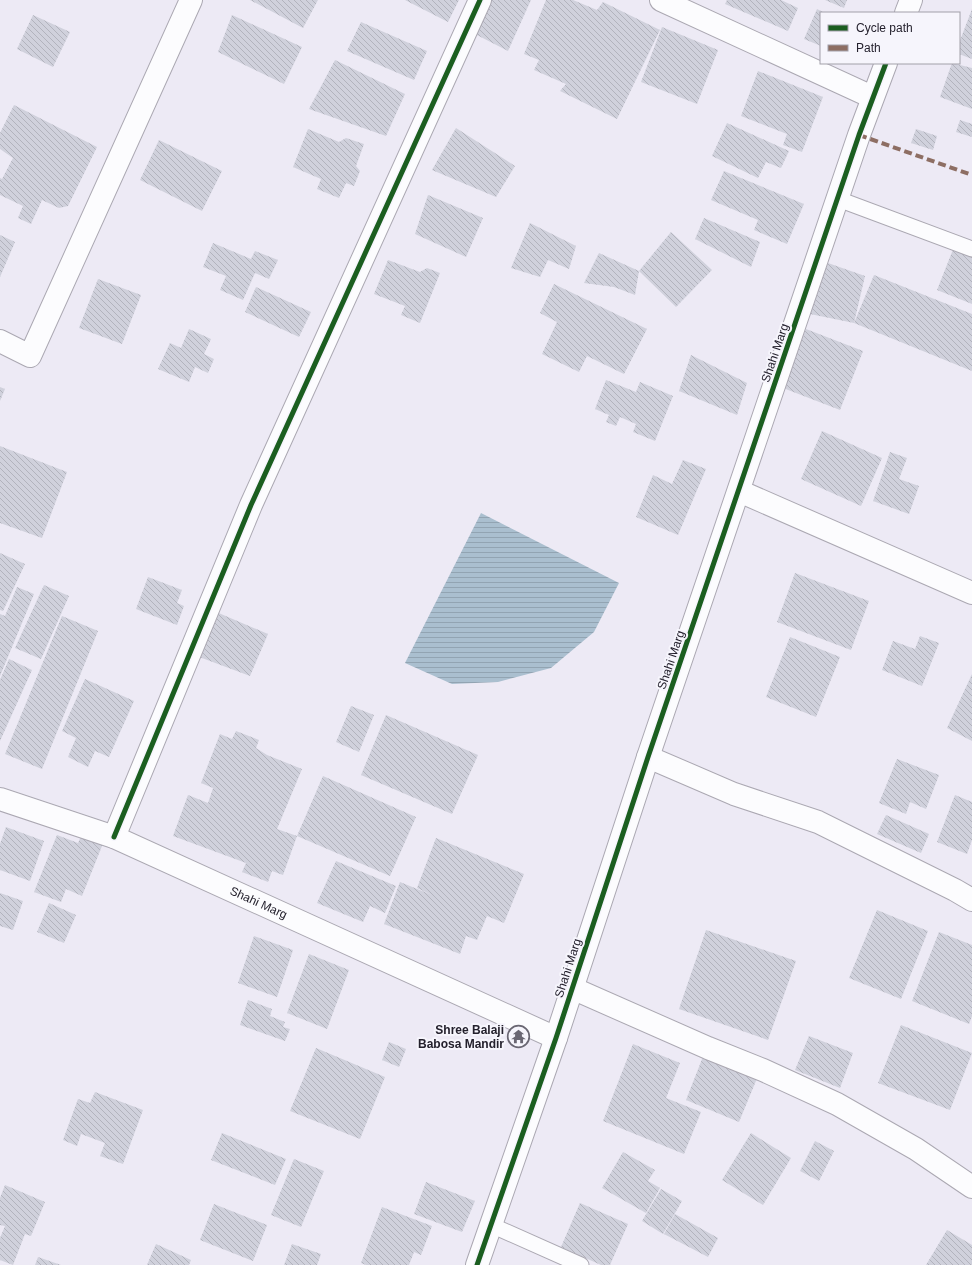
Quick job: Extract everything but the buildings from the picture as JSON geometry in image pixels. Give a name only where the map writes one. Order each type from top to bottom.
[{"type":"street","points":[[0,341],[30,356],[191,0]]},
{"type":"street","points":[[114,837],[254,498],[480,0]]},
{"type":"street","points":[[661,0],[872,97]]},
{"type":"street","points":[[906,12],[911,0]]},
{"type":"street","name":"Shahi Marg","points":[[477,1265],[556,1038],[648,757],[872,97],[886,64]]},
{"type":"street","points":[[739,491],[972,593]]},
{"type":"street","points":[[648,757],[734,794],[818,822],[955,890],[972,900]]},
{"type":"street","name":"Shahi Marg","points":[[0,799],[114,837],[556,1038]]},
{"type":"street","points":[[572,988],[837,1104],[916,1149],[972,1187]]},
{"type":"lane","points":[[838,198],[972,249]]},
{"type":"lane","points":[[491,1225],[581,1265]]},
{"type":"water","points":[[481,513],[619,583],[594,632],[551,668],[498,682],[452,684],[405,663]]},
{"type":"marked path","points":[[859,135],[972,175]]},
{"type":"cycle path","points":[[114,837],[251,505],[480,0]]},
{"type":"cycle path","points":[[477,1265],[556,1038],[648,757],[859,135],[886,64]]},
{"type":"place","name":"Shree Balaji Babosa Mandir","points":[[519,1037]]}]
